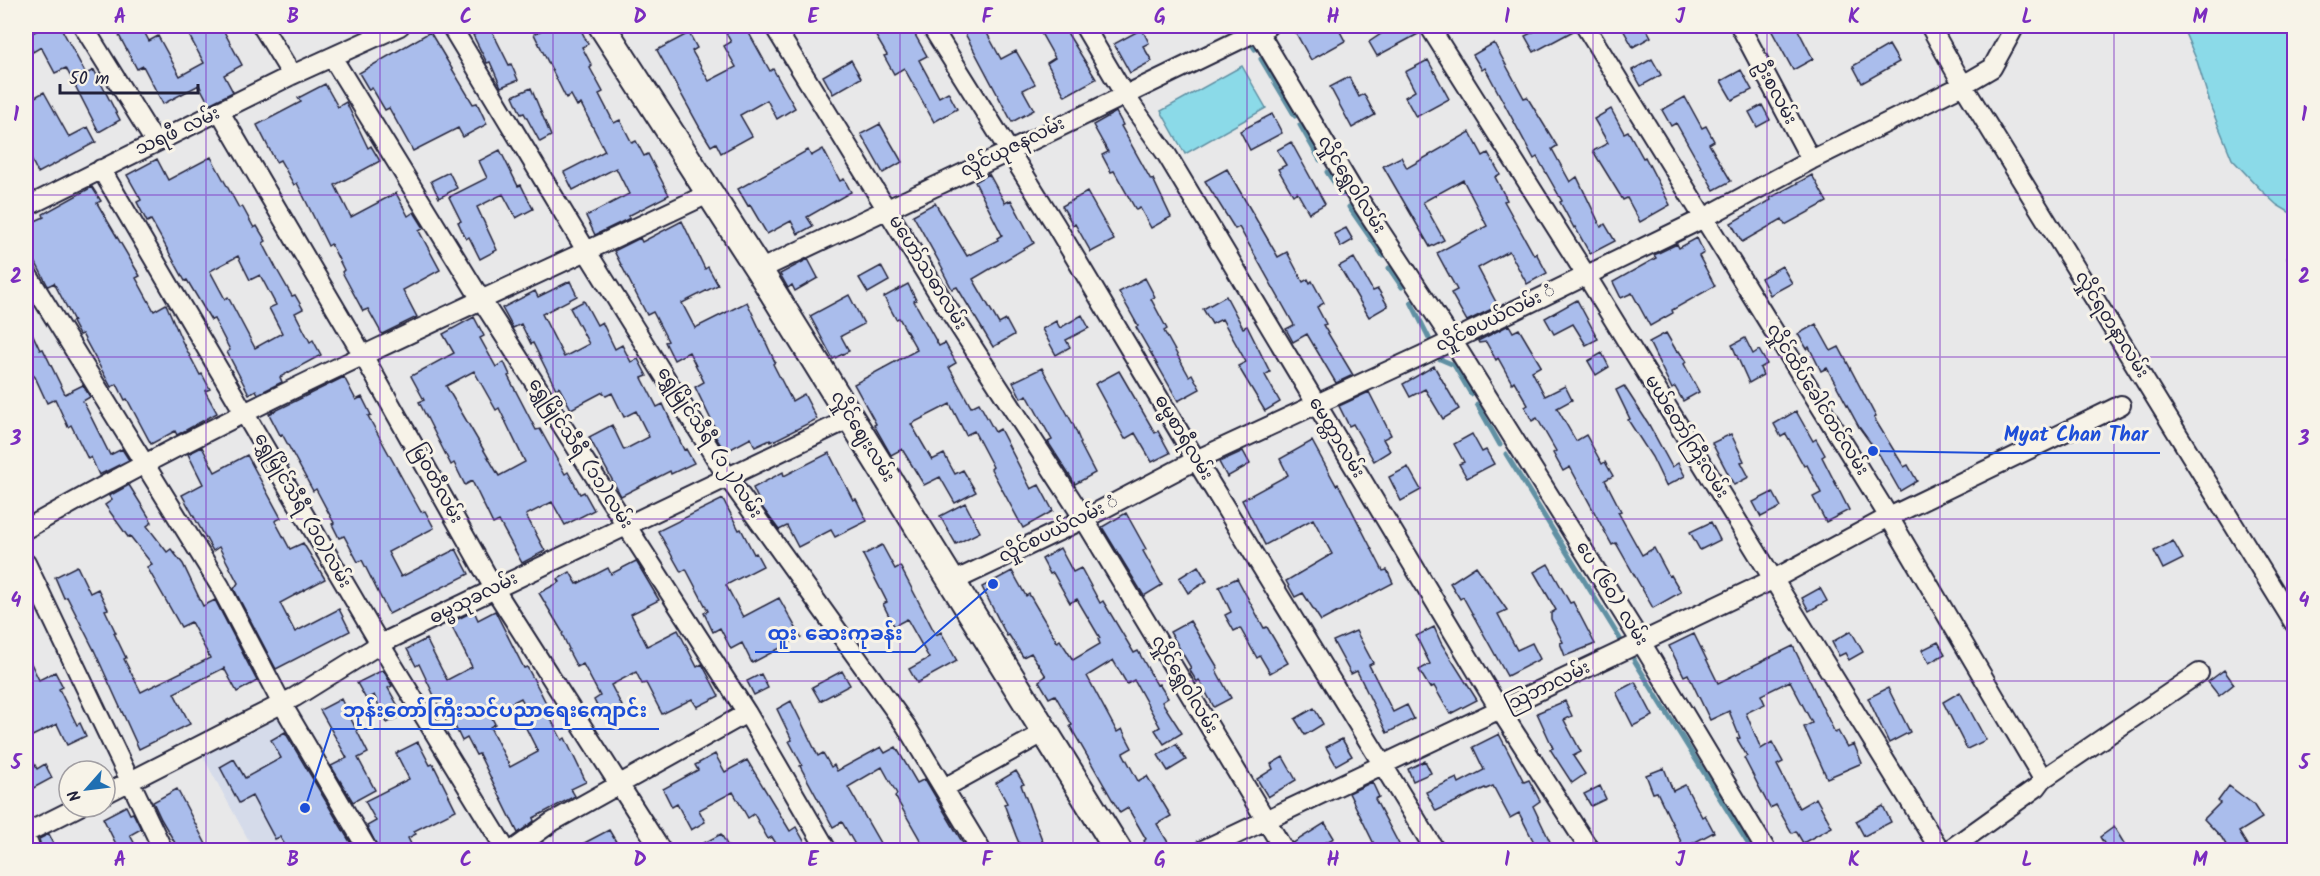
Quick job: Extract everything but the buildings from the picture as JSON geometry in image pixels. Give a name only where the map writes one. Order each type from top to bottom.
[{"type":"street","points":[[83,26],[155,142]]},
{"type":"street","points":[[262,26],[292,75]]},
{"type":"street","name":"သရဖီ လမ်း","points":[[27,202],[400,26]]},
{"type":"street","name":"ရွှေမြိုင်သီရီ (၁၂)လမ်း","points":[[451,26],[587,252],[728,478],[906,726],[981,850]]},
{"type":"street","name":"လှိုင်ဈေးလမ်း","points":[[602,26],[711,193],[1118,850]]},
{"type":"street","name":"မဟော်သဓာလမ်း","points":[[774,26],[944,301],[1084,519]]},
{"type":"street","name":"ဓမ္မစာရီလမ်း","points":[[931,26],[1055,224],[1196,460],[1435,850]]},
{"type":"street","name":"မေတ္တာလမ်း","points":[[1084,26],[1124,94],[1167,155],[1500,710],[1590,850]]},
{"type":"street","name":"မယ်တော်ကြီးလမ်း","points":[[1429,26],[1586,275],[1940,850]]},
{"type":"street","name":"လှိုင်ထိပ်ခေါင်တင်လမ်း","points":[[1586,26],[1889,517],[2043,779]]},
{"type":"street","name":"ဦးစလမ်း","points":[[1740,26],[1811,160]]},
{"type":"street","name":"လှိုင်ရတနာလမ်း","points":[[1930,26],[1963,85],[2295,622]]},
{"type":"street","name":"လှိုင်စပယ်လမ်း ံ","points":[[952,582],[1084,519],[1196,460],[1704,218],[1811,160],[1963,85],[1992,68],[2015,26]]},
{"type":"street","name":"လှိုင်ယုဇနလမ်း","points":[[759,270],[1008,152],[1260,27]]},
{"type":"street","name":"လှိုင်ရွှေဝါလမ်း","points":[[1260,27],[1351,187],[1452,340]]},
{"type":"street","name":"ရွှေမြိုင်သီရီ (၁၁)လမ်း","points":[[332,57],[482,301],[747,713],[827,850]]},
{"type":"street","name":"မြဝတီလမ်း","points":[[220,112],[364,357],[495,590],[662,850]]},
{"type":"street","name":"ရွှေမြိုင်သီရီ (၁၀)လမ်း","points":[[101,169],[380,644],[506,850]]},
{"type":"street","points":[[26,530],[80,498],[245,414],[711,193]]},
{"type":"street","points":[[26,272],[220,586],[282,704],[368,850]]},
{"type":"street","name":"ပေ (၆၀) လမ်း","points":[[1452,340],[1641,642],[1766,850]]},
{"type":"street","name":"သြဘာလမ်း","points":[[1203,850],[1774,579],[1889,517],[2121,405]]},
{"type":"street","name":"ဓမ္မသုခလမ်း","points":[[117,788],[282,704],[380,644],[851,418]]},
{"type":"street","name":"လှိုင်ရွှေဝါလမ်း","points":[[1084,519],[1284,850]]},
{"type":"street","points":[[26,563],[163,850]]},
{"type":"street","points":[[1949,850],[2037,787],[2043,779],[2199,673]]},
{"type":"street","points":[[513,850],[552,822],[747,713]]},
{"type":"street","points":[[944,788],[1045,732]]},
{"type":"street","points":[[26,833],[57,818]]},
{"type":"street","points":[[26,838],[31,850]]},
{"type":"shaded area","points":[[288,705],[372,850],[254,850],[201,753]]},
{"type":"water","points":[[2182,26],[2294,26],[2294,215],[2277,205],[2232,159]]},
{"type":"water","points":[[1242,66],[1266,108],[1185,154],[1161,111]]},
{"type":"water","points":[[2294,215],[2294,282],[2287,258],[2292,252]]},
{"type":"waterway","points":[[1248,39],[1255,49]]},
{"type":"waterway","points":[[1261,59],[1295,116]]},
{"type":"waterway","points":[[1300,125],[1320,160]]},
{"type":"waterway","points":[[1327,172],[1342,194]]},
{"type":"waterway","points":[[1349,207],[1383,256]]},
{"type":"waterway","points":[[1389,268],[1402,287]]},
{"type":"waterway","points":[[1411,302],[1429,338]]},
{"type":"waterway","points":[[1440,359],[1454,365],[1471,394]]},
{"type":"waterway","points":[[1477,404],[1500,445]]},
{"type":"waterway","points":[[1506,454],[1622,642]]},
{"type":"waterway","points":[[1634,660],[1752,850]]},
{"type":"place","name":"Myat Chan Thar","points":[[1873,451]]},
{"type":"place","name":"ထူး ဆေးကုခန်း","points":[[993,584]]},
{"type":"place","name":"ဘုန်းတော်ကြီးသင်ပညာရေးကျောင်း","points":[[305,808]]}]
